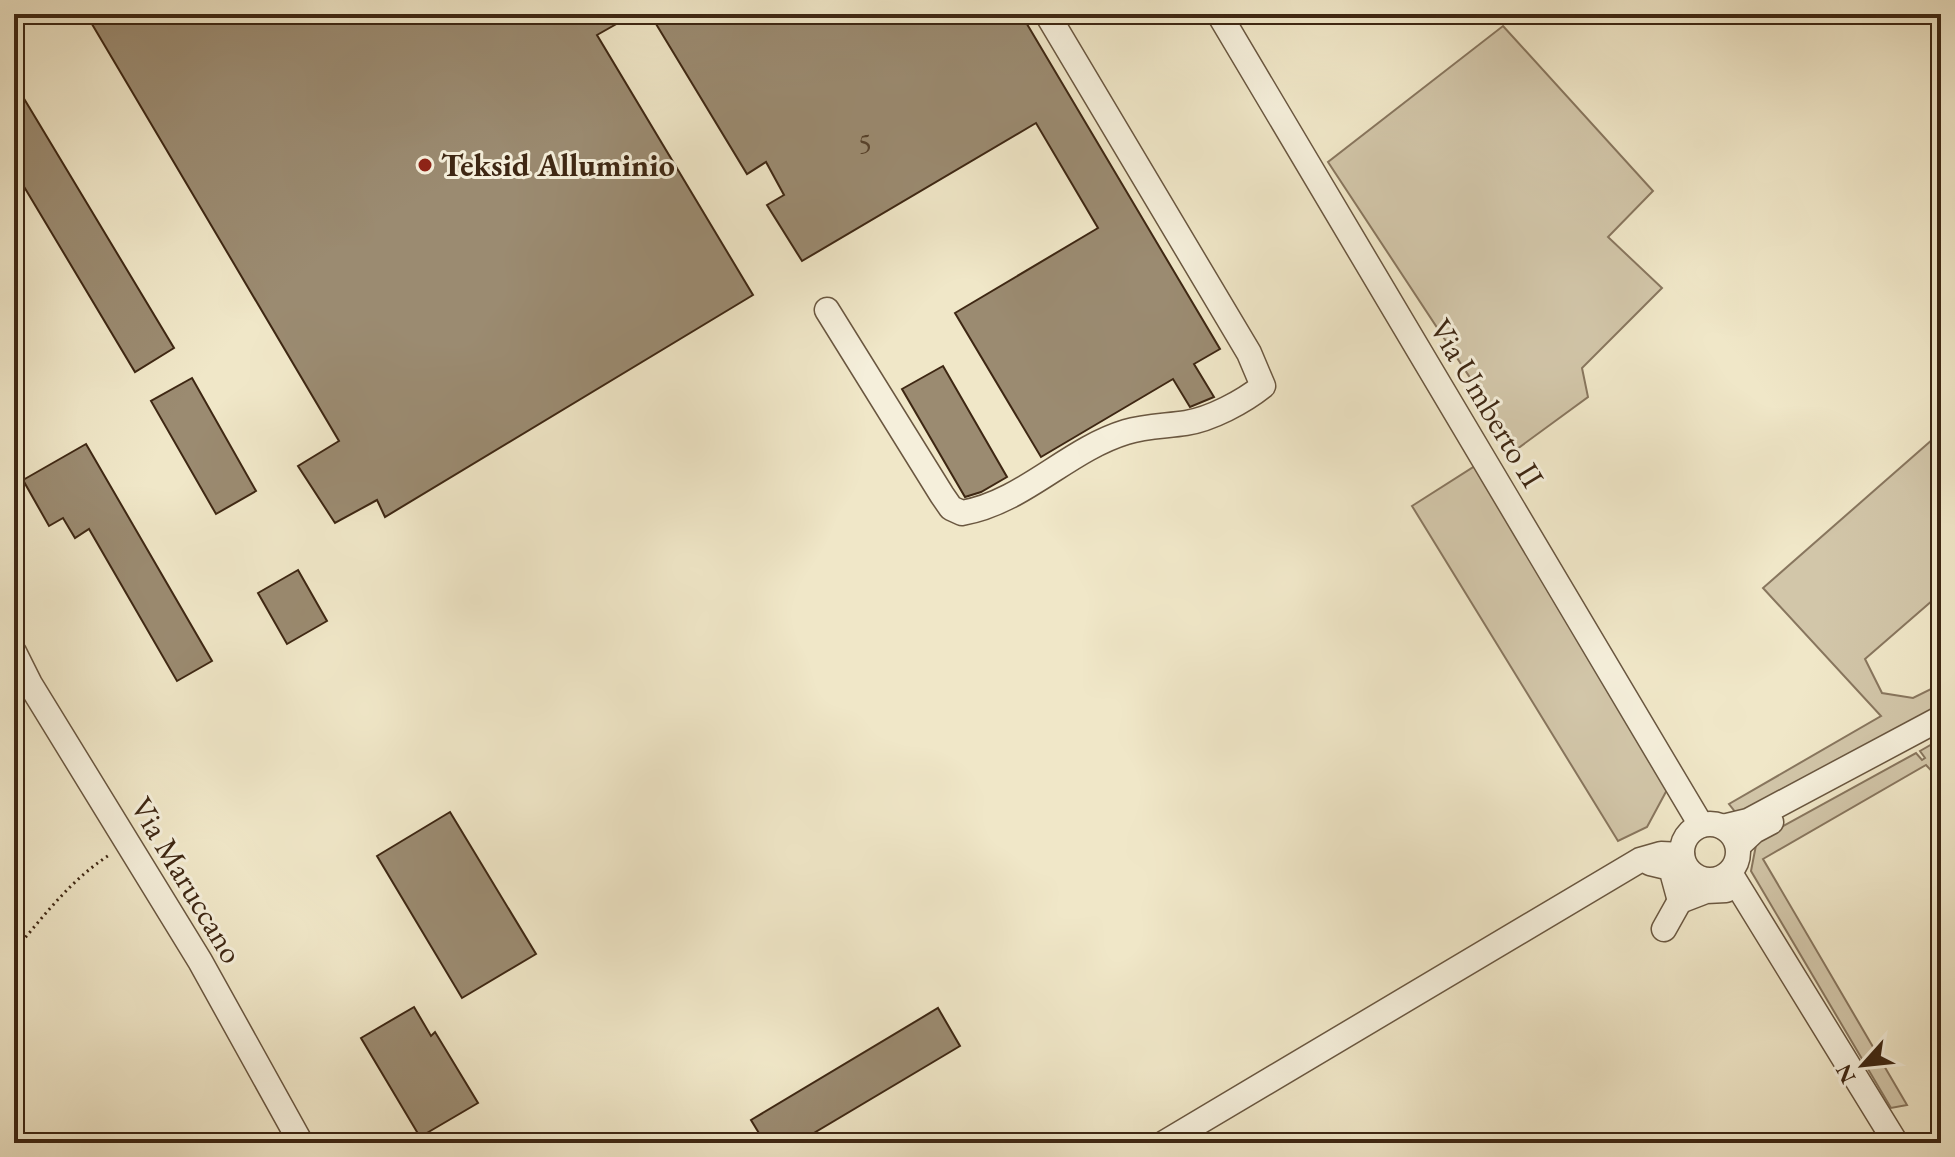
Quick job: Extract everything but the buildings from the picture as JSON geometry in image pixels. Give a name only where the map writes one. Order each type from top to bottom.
[{"type":"street","points":[[827,310],[942,495],[951,508],[962,513],[1003,501],[1103,442],[1126,432],[1190,422],[1215,414],[1263,386],[1249,353],[1047,14]]},
{"type":"street","name":"Via Umberto II","points":[[1219,14],[1721,833]]},
{"type":"street","name":"Via Maruccano","points":[[14,652],[22,685],[128,844],[200,961],[301,1143]]},
{"type":"street","points":[[1721,833],[1941,718]]},
{"type":"street","points":[[1664,929],[1680,901],[1688,865],[1684,842],[1690,832],[1754,831],[1941,731]]},
{"type":"street","points":[[1721,833],[1738,856],[1735,882],[1896,1143]]},
{"type":"street","points":[[1164,1143],[1640,860],[1661,854],[1688,865],[1706,880],[1735,882]]},
{"type":"street","points":[[1640,860],[1671,868],[1680,901]]},
{"type":"street","points":[[1680,901],[1735,882]]},
{"type":"path","points":[[14,951],[53,905],[95,864],[128,844]]},
{"type":"shaded area","points":[[1503,26],[1653,191],[1608,237],[1662,288],[1582,368],[1588,397],[1517,449],[1328,162]]},
{"type":"shaded area","points":[[1941,432],[1941,593],[1865,659],[1882,693],[1913,698],[1941,684],[1941,710],[1755,810],[1736,813],[1729,804],[1881,716],[1763,588]]},
{"type":"shaded area","points":[[1475,466],[1668,788],[1647,827],[1618,841],[1412,506]]},
{"type":"shaded area","points":[[1941,739],[1941,781],[1926,765],[1763,859],[1907,1105],[1891,1108],[1751,871],[1756,845],[1767,835],[1916,753],[1922,760],[1925,758],[1920,751]]},
{"type":"place","name":"Teksid Alluminio","points":[[425,165]]}]
